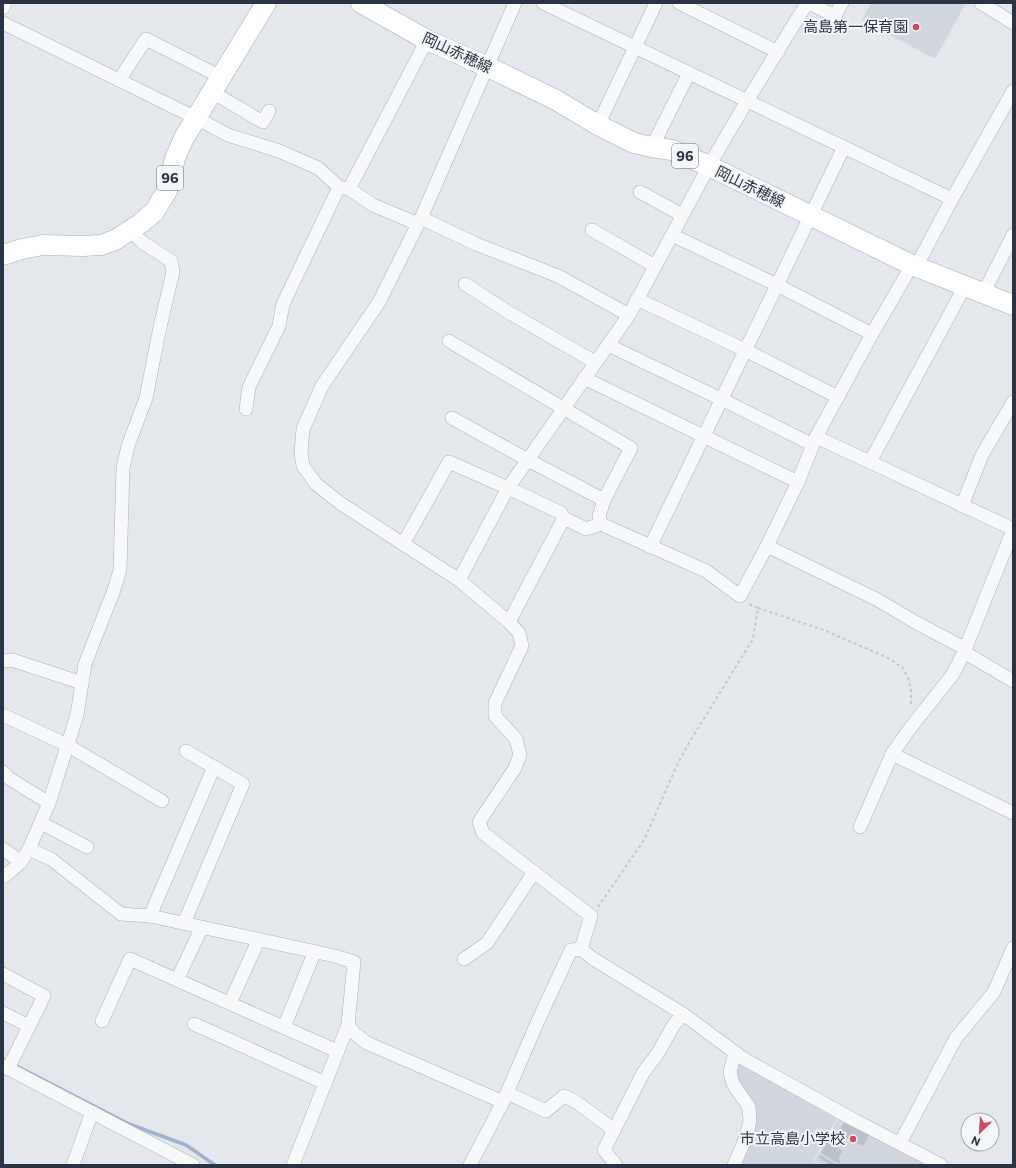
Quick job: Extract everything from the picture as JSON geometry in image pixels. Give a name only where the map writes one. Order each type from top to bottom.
[{"type":"main road","name":"96","points":[[3,255],[22,249],[43,245],[101,245],[116,240],[154,212],[167,191],[175,158],[184,138],[266,3]]},
{"type":"main road","name":"岡山赤穂線","points":[[361,3],[427,40],[488,67],[556,100],[598,125],[634,143],[652,148],[672,150],[709,166],[914,266],[1013,305]]},
{"type":"street","points":[[3,8],[5,3]]},
{"type":"street","points":[[515,3],[420,221],[379,302],[322,386],[303,430],[300,452],[303,466],[316,484],[340,503],[459,580],[509,622],[519,633],[522,646],[495,703],[495,716],[516,738],[520,755],[515,768],[480,822],[483,832],[591,916],[581,949]]},
{"type":"street","points":[[543,3],[952,199]]},
{"type":"street","points":[[598,125],[656,3]]},
{"type":"street","points":[[679,3],[778,52]]},
{"type":"street","points":[[459,580],[508,488],[629,315],[709,166],[747,101],[808,3],[835,16],[842,3]]},
{"type":"street","points":[[981,3],[1013,23]]},
{"type":"street","points":[[3,23],[228,135],[279,151],[318,168],[344,188],[373,205],[420,221],[558,276],[629,315]]},
{"type":"street","points":[[119,80],[146,39],[216,85],[263,122],[269,111]]},
{"type":"street","points":[[246,409],[249,387],[279,326],[283,304],[344,188],[427,40]]},
{"type":"street","points":[[652,148],[689,73]]},
{"type":"street","points":[[403,544],[449,462],[561,513],[564,518],[586,529],[601,524],[706,571],[740,596],[767,546],[798,482],[814,441],[872,334],[914,266],[1013,91]]},
{"type":"street","points":[[650,547],[844,147]]},
{"type":"street","points":[[640,192],[682,216]]},
{"type":"street","points":[[3,877],[22,862],[49,803],[77,715],[85,664],[114,590],[120,570],[123,468],[128,446],[146,398],[173,272],[171,261],[142,242],[130,230]]},
{"type":"street","points":[[592,230],[656,266]]},
{"type":"street","points":[[672,235],[777,285],[872,334]]},
{"type":"street","points":[[983,294],[1013,235]]},
{"type":"street","points":[[465,284],[508,312],[595,362]]},
{"type":"street","points":[[870,462],[965,286]]},
{"type":"street","points":[[637,299],[745,350],[838,397]]},
{"type":"street","points":[[449,341],[632,448],[604,500],[599,516],[601,524]]},
{"type":"street","points":[[608,345],[721,399],[814,441],[870,462],[1013,529],[965,650],[953,674],[923,711],[892,754],[860,827]]},
{"type":"street","points":[[584,378],[798,482]]},
{"type":"street","points":[[962,506],[982,455],[1013,402]]},
{"type":"street","points":[[452,418],[604,500]]},
{"type":"street","points":[[509,622],[564,518]]},
{"type":"street","points":[[767,546],[878,600],[965,650],[1013,681]]},
{"type":"street","points":[[6,659],[82,683]]},
{"type":"street","points":[[3,715],[67,745],[162,801]]},
{"type":"street","points":[[184,923],[243,784],[186,751]]},
{"type":"street","points":[[892,754],[1013,812]]},
{"type":"street","points":[[150,916],[214,767]]},
{"type":"street","points":[[3,772],[10,779],[49,803]]},
{"type":"street","points":[[40,823],[87,847]]},
{"type":"street","points":[[3,849],[22,862]]},
{"type":"street","points":[[29,849],[51,859],[121,914],[150,916],[184,923],[335,956],[354,962],[348,1025],[294,1165]]},
{"type":"street","points":[[464,959],[487,943],[534,872]]},
{"type":"street","points":[[177,980],[202,927]]},
{"type":"street","points":[[230,1003],[259,939]]},
{"type":"street","points":[[900,1143],[956,1038],[994,992],[1013,948]]},
{"type":"street","points":[[470,1165],[505,1098],[537,1023],[571,950],[581,949],[592,958],[683,1014],[735,1053],[757,1067],[941,1165]]},
{"type":"street","points":[[284,1027],[315,952]]},
{"type":"street","points":[[102,1021],[130,959],[337,1051]]},
{"type":"street","points":[[3,974],[44,996],[8,1065],[92,1112],[193,1165]]},
{"type":"street","points":[[3,1013],[29,1026]]},
{"type":"street","points":[[616,1165],[604,1150],[643,1074],[658,1053],[673,1026],[683,1014]]},
{"type":"street","points":[[194,1024],[325,1083]]},
{"type":"street","points":[[348,1025],[354,1033],[367,1043],[505,1098],[546,1111],[564,1096],[575,1101],[614,1130]]},
{"type":"street","points":[[734,1165],[746,1138],[750,1121],[749,1107],[733,1084],[730,1072],[735,1053]]},
{"type":"street","points":[[73,1165],[92,1112]]},
{"type":"path","points":[[740,596],[741,600],[758,608],[824,630],[888,658],[903,668],[909,680],[912,691],[911,707],[923,711]]},
{"type":"path","points":[[591,916],[644,840],[676,765],[753,639],[758,608]]},
{"type":"shaded area","points":[[871,3],[966,3],[935,59],[862,20]]},
{"type":"shaded area","points":[[734,1064],[742,1065],[838,1116],[813,1161],[819,1165],[738,1165],[756,1113],[755,1105],[738,1084]]},
{"type":"shaded area","name":"市立高島小学校","points":[[839,1117],[928,1165],[822,1165],[814,1161]]},
{"type":"building","points":[[844,1122],[869,1135],[863,1146],[838,1134]]},
{"type":"building","points":[[827,1142],[843,1151],[838,1159],[841,1161],[839,1164],[821,1153]]},
{"type":"building","points":[[820,1155],[837,1165],[831,1165],[819,1158]]},
{"type":"waterway","points":[[3,1059],[129,1124],[186,1145],[215,1165]]},
{"type":"place","name":"高島第一保育園","points":[[916,27]]},
{"type":"place","name":"市立高島小学校","points":[[853,1139]]}]
